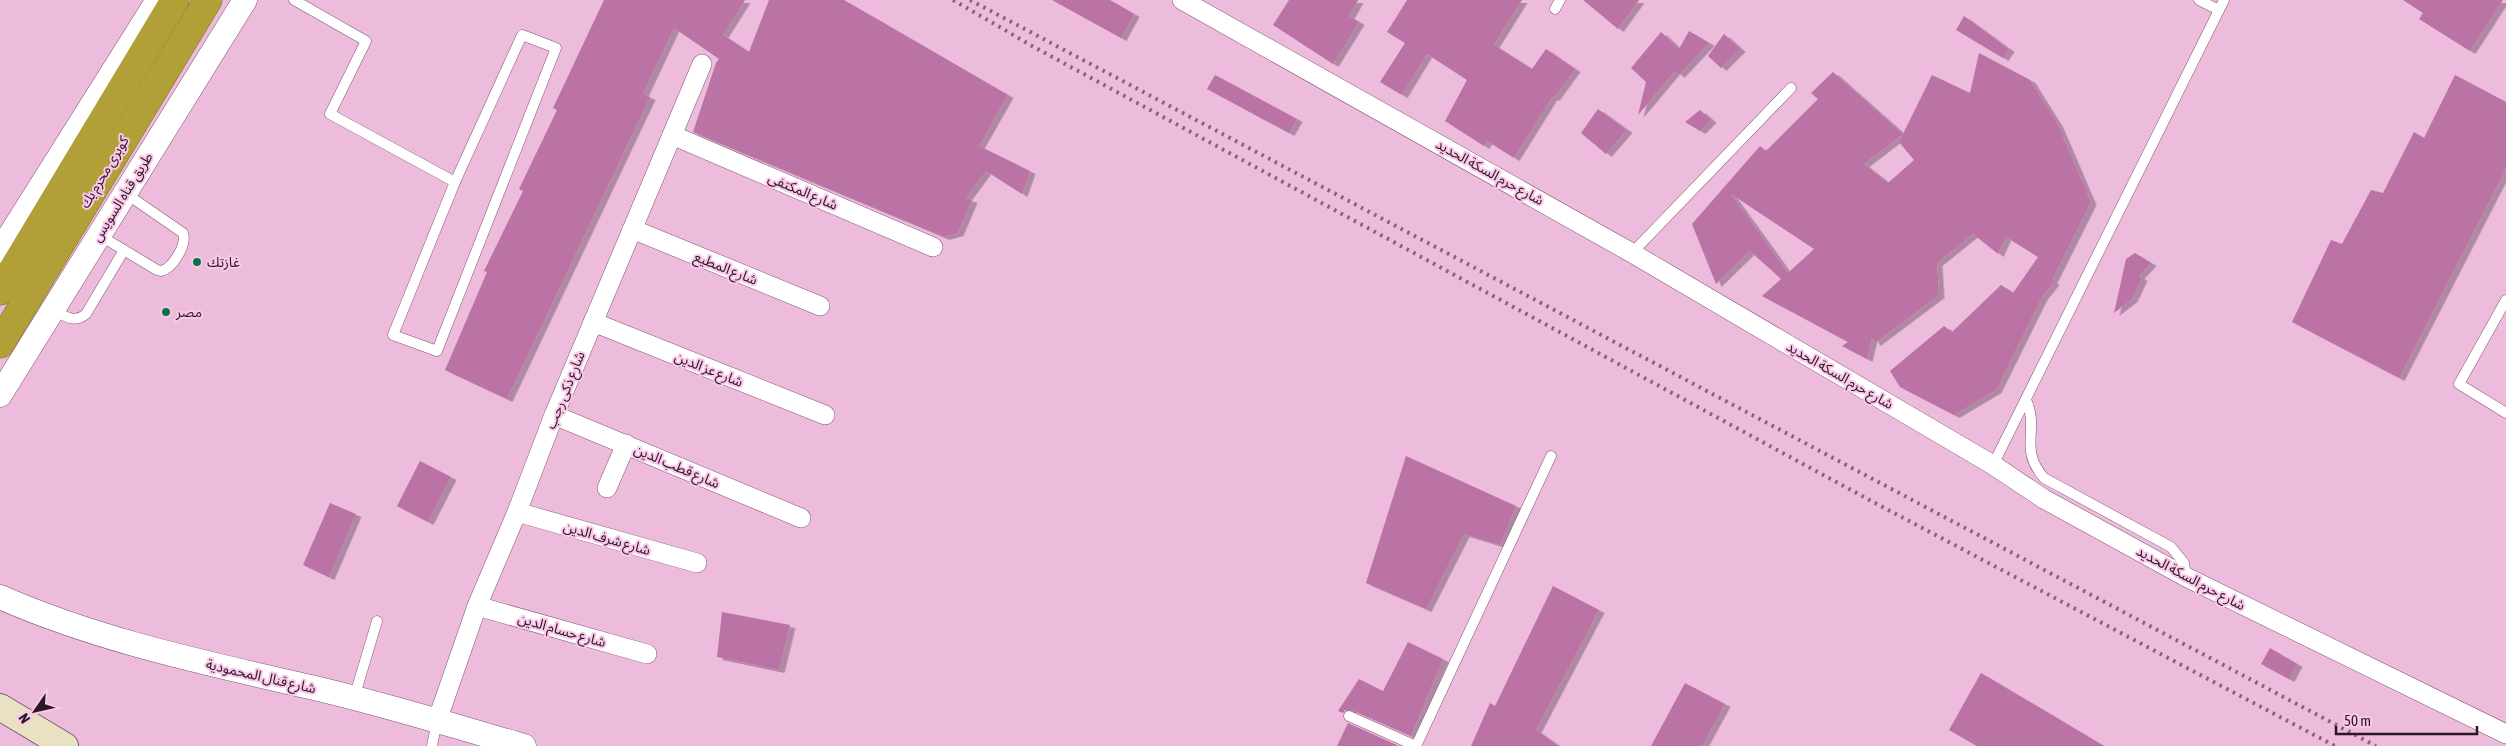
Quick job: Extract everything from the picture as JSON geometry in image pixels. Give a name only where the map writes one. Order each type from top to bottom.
[{"type":"highway","name":"كوبرى محرم بك","points":[[0,291],[175,0]]},
{"type":"highway","name":"كوبرى محرم بك","points":[[0,344],[208,0]]},
{"type":"main road","points":[[0,706],[65,746]]},
{"type":"street","points":[[0,251],[158,0]]},
{"type":"street","name":"طريق قناه السويس","points":[[0,395],[52,308],[245,0]]},
{"type":"street","name":"شارع حرم السكة الحديد","points":[[1182,0],[1632,253],[1993,465],[2044,499],[2186,577],[2506,734]]},
{"type":"street","name":"شارع ذكى رجب","points":[[437,721],[477,606],[517,512],[554,414],[702,64]]},
{"type":"street","name":"شارع المكتفى","points":[[672,136],[933,247]]},
{"type":"street","name":"شارع المطيع","points":[[632,230],[820,306]]},
{"type":"street","name":"شارع عز الدين","points":[[593,322],[825,415]]},
{"type":"street","name":"شارع قطب الدين","points":[[554,414],[801,518]]},
{"type":"street","points":[[607,488],[626,444]]},
{"type":"street","name":"شارع شرف الدين","points":[[517,512],[697,564]]},
{"type":"street","name":"شارع قنال المحمودية","points":[[0,597],[93,633],[142,647],[354,698],[524,746]]},
{"type":"street","name":"شارع حسام الدين","points":[[477,606],[647,654]]},
{"type":"lane","points":[[294,0],[366,41],[330,114],[455,182]]},
{"type":"lane","points":[[2199,0],[2219,10]]},
{"type":"lane","points":[[1993,465],[2224,0]]},
{"type":"lane","points":[[522,36],[556,48],[437,351],[393,335],[455,182],[522,36]]},
{"type":"lane","points":[[1632,253],[1791,88]]},
{"type":"lane","points":[[98,234],[161,271],[170,266],[185,242],[185,237],[181,230],[125,193]]},
{"type":"lane","points":[[52,308],[76,320],[86,314],[124,250]]},
{"type":"lane","points":[[2506,300],[2458,384],[2506,413]]},
{"type":"lane","points":[[2026,400],[2032,414],[2030,456],[2035,468],[2044,478],[2171,547],[2184,563],[2186,577]]},
{"type":"lane","points":[[1349,716],[1416,746],[1551,456]]},
{"type":"lane","points":[[354,698],[377,622]]},
{"type":"lane","points":[[432,746],[437,721]]},
{"type":"building","points":[[604,0],[745,0],[723,35],[749,52],[769,0],[844,0],[1008,95],[979,146],[1030,171],[1022,194],[986,171],[966,198],[972,200],[958,233],[944,237],[693,132],[719,59],[674,28],[643,94],[650,97],[507,399],[445,370],[487,272],[484,271],[523,191],[519,189],[557,110],[553,108]]},
{"type":"building","points":[[1052,0],[1110,0],[1134,14],[1121,38]]},
{"type":"building","points":[[1289,0],[1358,0],[1349,16],[1359,22],[1333,64],[1273,25]]},
{"type":"building","points":[[1407,0],[1522,0],[1494,45],[1532,69],[1546,49],[1575,69],[1554,98],[1552,97],[1514,158],[1487,141],[1484,146],[1445,121],[1467,80],[1427,54],[1402,95],[1380,82],[1405,43],[1387,32]]},
{"type":"building","points":[[1583,0],[1639,0],[1618,29]]},
{"type":"building","points":[[2403,0],[2503,0],[2470,51],[2419,19],[2423,13]]},
{"type":"building","points":[[1964,16],[2009,49],[2003,58],[1956,30]]},
{"type":"building","points":[[1689,31],[1709,43],[1679,75],[1675,71],[1638,115],[1646,82],[1631,68],[1661,32],[1679,49]]},
{"type":"building","points":[[1724,34],[1740,49],[1721,68],[1708,56]]},
{"type":"building","points":[[1979,53],[2030,80],[2058,125],[2091,202],[2052,280],[2054,282],[2042,297],[1996,390],[1954,415],[1900,387],[1890,371],[1944,326],[1952,332],[2001,285],[2013,293],[2038,257],[2006,237],[1998,254],[1973,234],[1937,263],[1939,295],[1875,343],[1872,338],[1867,359],[1842,346],[1848,342],[1762,296],[1781,279],[1750,251],[1716,284],[1692,224],[1760,146],[1766,151],[1818,99],[1811,93],[1833,72],[1903,134],[1932,75],[1970,93]],"holes":[[[1903,134],[1899,142],[1914,160],[1888,183],[1864,164]],[[1731,194],[1814,249],[1788,273]]]},
{"type":"building","points":[[1215,75],[1297,119],[1289,133],[1207,89]]},
{"type":"building","points":[[2455,75],[2506,102],[2506,169],[2399,378],[2292,322],[2331,240],[2342,244],[2371,190],[2383,193],[2414,132],[2424,138]]},
{"type":"building","points":[[1598,109],[1627,130],[1606,154],[1581,133]]},
{"type":"building","points":[[1700,110],[1711,120],[1700,131],[1685,122]]},
{"type":"building","points":[[2135,253],[2151,263],[2139,276],[2142,278],[2132,299],[2114,313],[2126,259]]},
{"type":"building","points":[[1406,456],[1516,506],[1500,545],[1464,534],[1426,609],[1366,583]]},
{"type":"building","points":[[420,461],[451,477],[428,522],[397,506]]},
{"type":"building","points":[[330,503],[356,514],[329,577],[303,565]]},
{"type":"building","points":[[1553,586],[1599,610],[1536,730],[1559,746],[1471,746],[1490,703],[1495,706]]},
{"type":"building","points":[[722,612],[790,625],[779,670],[717,657]]},
{"type":"building","points":[[1408,642],[1443,659],[1411,736],[1352,710],[1345,710],[1343,713],[1338,711],[1359,679],[1383,691]]},
{"type":"building","points":[[2270,648],[2297,664],[2289,679],[2261,664]]},
{"type":"building","points":[[1981,673],[2104,746],[1977,746],[1949,730]]},
{"type":"building","points":[[1685,683],[1725,704],[1702,746],[1651,746]]},
{"type":"building","points":[[1348,723],[1399,746],[1337,746]]},
{"type":"railway","points":[[953,0],[1034,47],[1875,503],[2335,746]]},
{"type":"railway","points":[[970,0],[2376,746]]},
{"type":"place","name":"غازتك","points":[[197,262]]},
{"type":"place","name":"مصر","points":[[166,312]]}]
